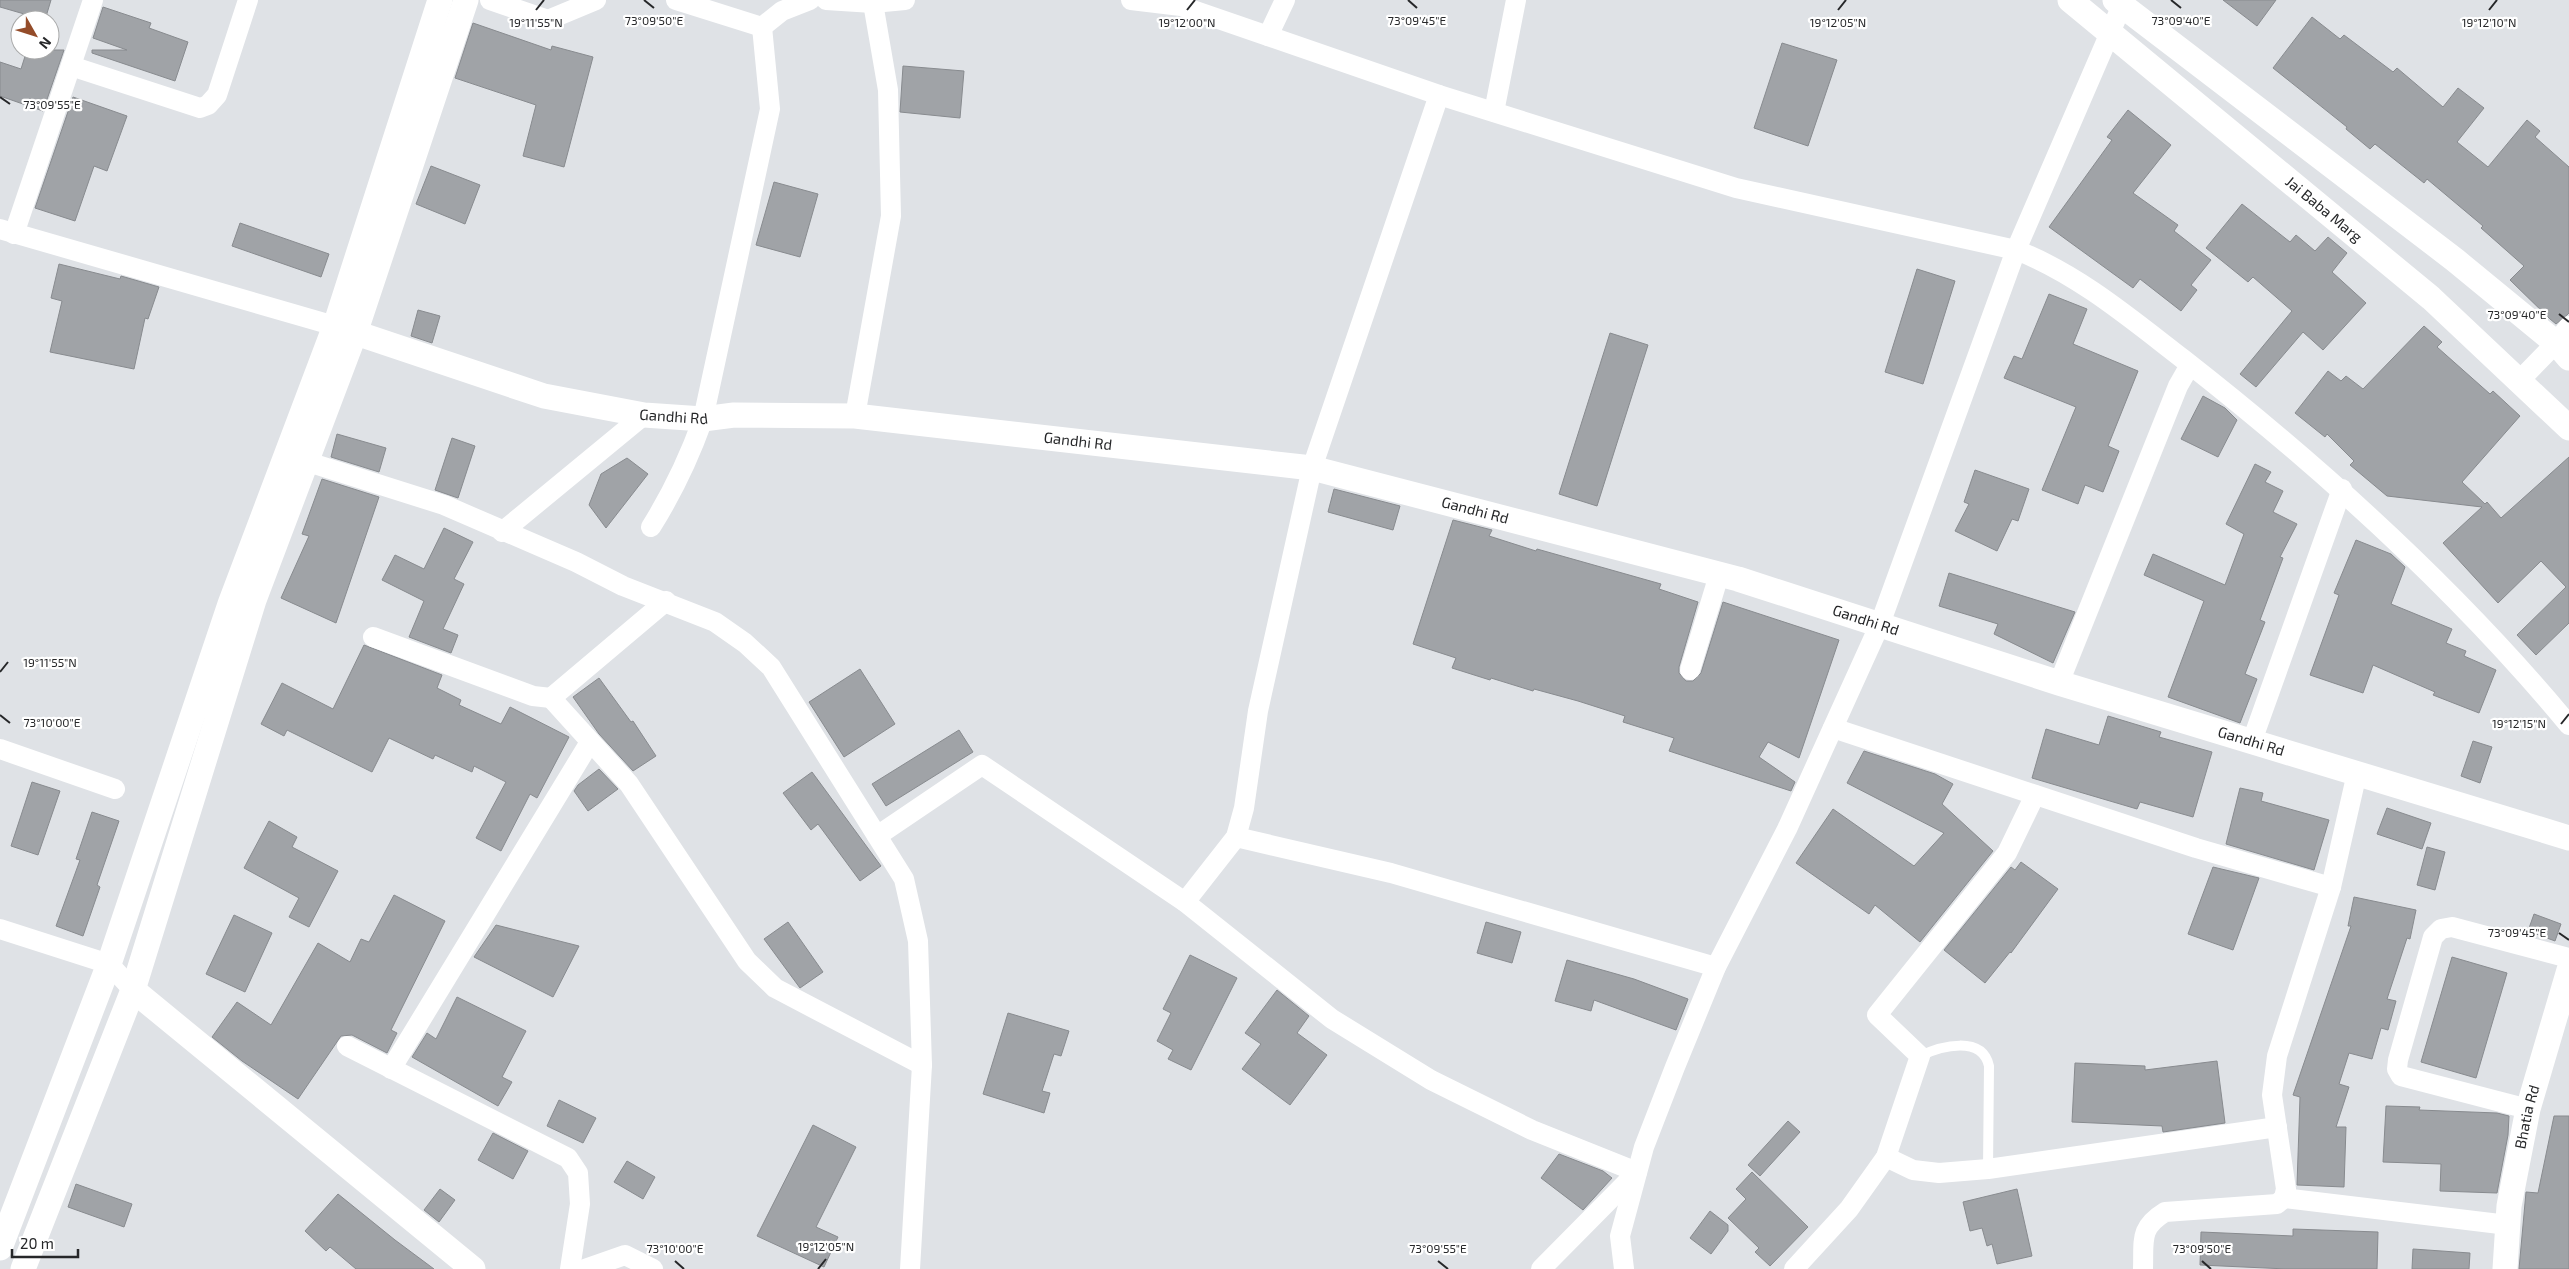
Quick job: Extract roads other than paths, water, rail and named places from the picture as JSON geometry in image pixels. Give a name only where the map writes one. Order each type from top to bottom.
[{"type":"street","points":[[93,0],[71,66],[7,232],[345,330]]},
{"type":"street","points":[[71,66],[200,108],[208,105],[217,95],[248,0]]},
{"type":"street","points":[[23,1269],[133,990],[254,600],[308,462],[440,0]]},
{"type":"street","points":[[0,1248],[109,964],[230,604],[345,330],[466,0]]},
{"type":"street","points":[[490,0],[548,20],[596,0]]},
{"type":"street","points":[[676,0],[762,27]]},
{"type":"street","points":[[762,27],[782,11],[810,0]]},
{"type":"street","points":[[826,0],[873,3],[905,0]]},
{"type":"street","points":[[1131,0],[1181,6],[1439,95],[1736,188],[2016,250],[2043,260],[2113,306],[2190,365],[2342,489],[2521,666],[2569,724]]},
{"type":"street","points":[[1268,36],[1285,0]]},
{"type":"street","points":[[1494,112],[1516,0]]},
{"type":"street","name":"Jai Baba Marg","points":[[2075,1],[2431,298],[2569,428]]},
{"type":"street","points":[[855,416],[892,216],[888,90],[873,3]]},
{"type":"street","points":[[1624,1269],[1620,1236],[1644,1147],[1716,967],[1787,829],[1880,624],[2016,250],[2110,30],[2118,3],[2565,342],[2519,381]]},
{"type":"street","points":[[651,527],[671,496],[687,463],[702,419],[770,110],[762,27]]},
{"type":"street","points":[[1185,902],[1236,837],[1244,808],[1258,710],[1312,468],[1439,95]]},
{"type":"street","name":"Gandhi Rd","points":[[345,330],[544,396],[644,415],[702,419],[734,416],[855,416],[1312,468],[1719,575],[1880,624],[2058,683],[2569,838]]},
{"type":"street","points":[[2058,683],[2178,386],[2190,365]]},
{"type":"street","points":[[502,532],[644,415]]},
{"type":"street","points":[[308,462],[444,505],[502,532],[576,562],[624,586],[666,601],[715,622],[745,643],[771,667],[904,878],[913,911],[918,940],[922,1065],[910,1269]]},
{"type":"street","points":[[2252,741],[2342,489]]},
{"type":"street","points":[[1690,670],[1719,575]]},
{"type":"street","points":[[551,698],[666,601]]},
{"type":"street","points":[[373,636],[533,696],[551,698],[629,784],[747,961],[775,988],[922,1065]]},
{"type":"street","points":[[1834,728],[2196,848],[2331,887]]},
{"type":"street","points":[[391,1069],[590,742]]},
{"type":"street","points":[[0,748],[115,789]]},
{"type":"street","points":[[876,836],[982,765],[1185,902],[1332,1019],[1431,1080],[1532,1130],[1637,1172]]},
{"type":"street","points":[[2143,1269],[2144,1240],[2150,1222],[2165,1212],[2277,1204],[2284,1198],[2286,1189],[2272,1095],[2276,1056],[2331,887],[2357,773]]},
{"type":"street","points":[[1794,1269],[1849,1209],[1886,1157],[1920,1056],[1877,1016],[2007,853],[2035,795]]},
{"type":"street","points":[[1236,837],[1391,873],[1716,967]]},
{"type":"street","points":[[2528,1109],[2401,1076],[2397,1069],[2398,1060],[2433,937],[2441,929],[2452,927],[2569,958]]},
{"type":"street","points":[[0,929],[109,964],[133,990],[473,1269]]},
{"type":"street","name":"Bhatia Rd","points":[[2505,1269],[2509,1206],[2528,1109],[2569,970]]},
{"type":"street","points":[[347,1046],[568,1158],[578,1173],[580,1204],[570,1269]]},
{"type":"street","points":[[1886,1157],[1913,1170],[1939,1173],[1988,1169],[2277,1128]]},
{"type":"street","points":[[1541,1269],[1637,1172]]},
{"type":"street","points":[[2284,1198],[2508,1225]]},
{"type":"street","points":[[585,1269],[625,1255],[653,1269]]},
{"type":"lane","points":[[1920,1056],[1946,1046],[1965,1046],[1978,1050],[1987,1057],[1989,1066],[1988,1169]]}]
